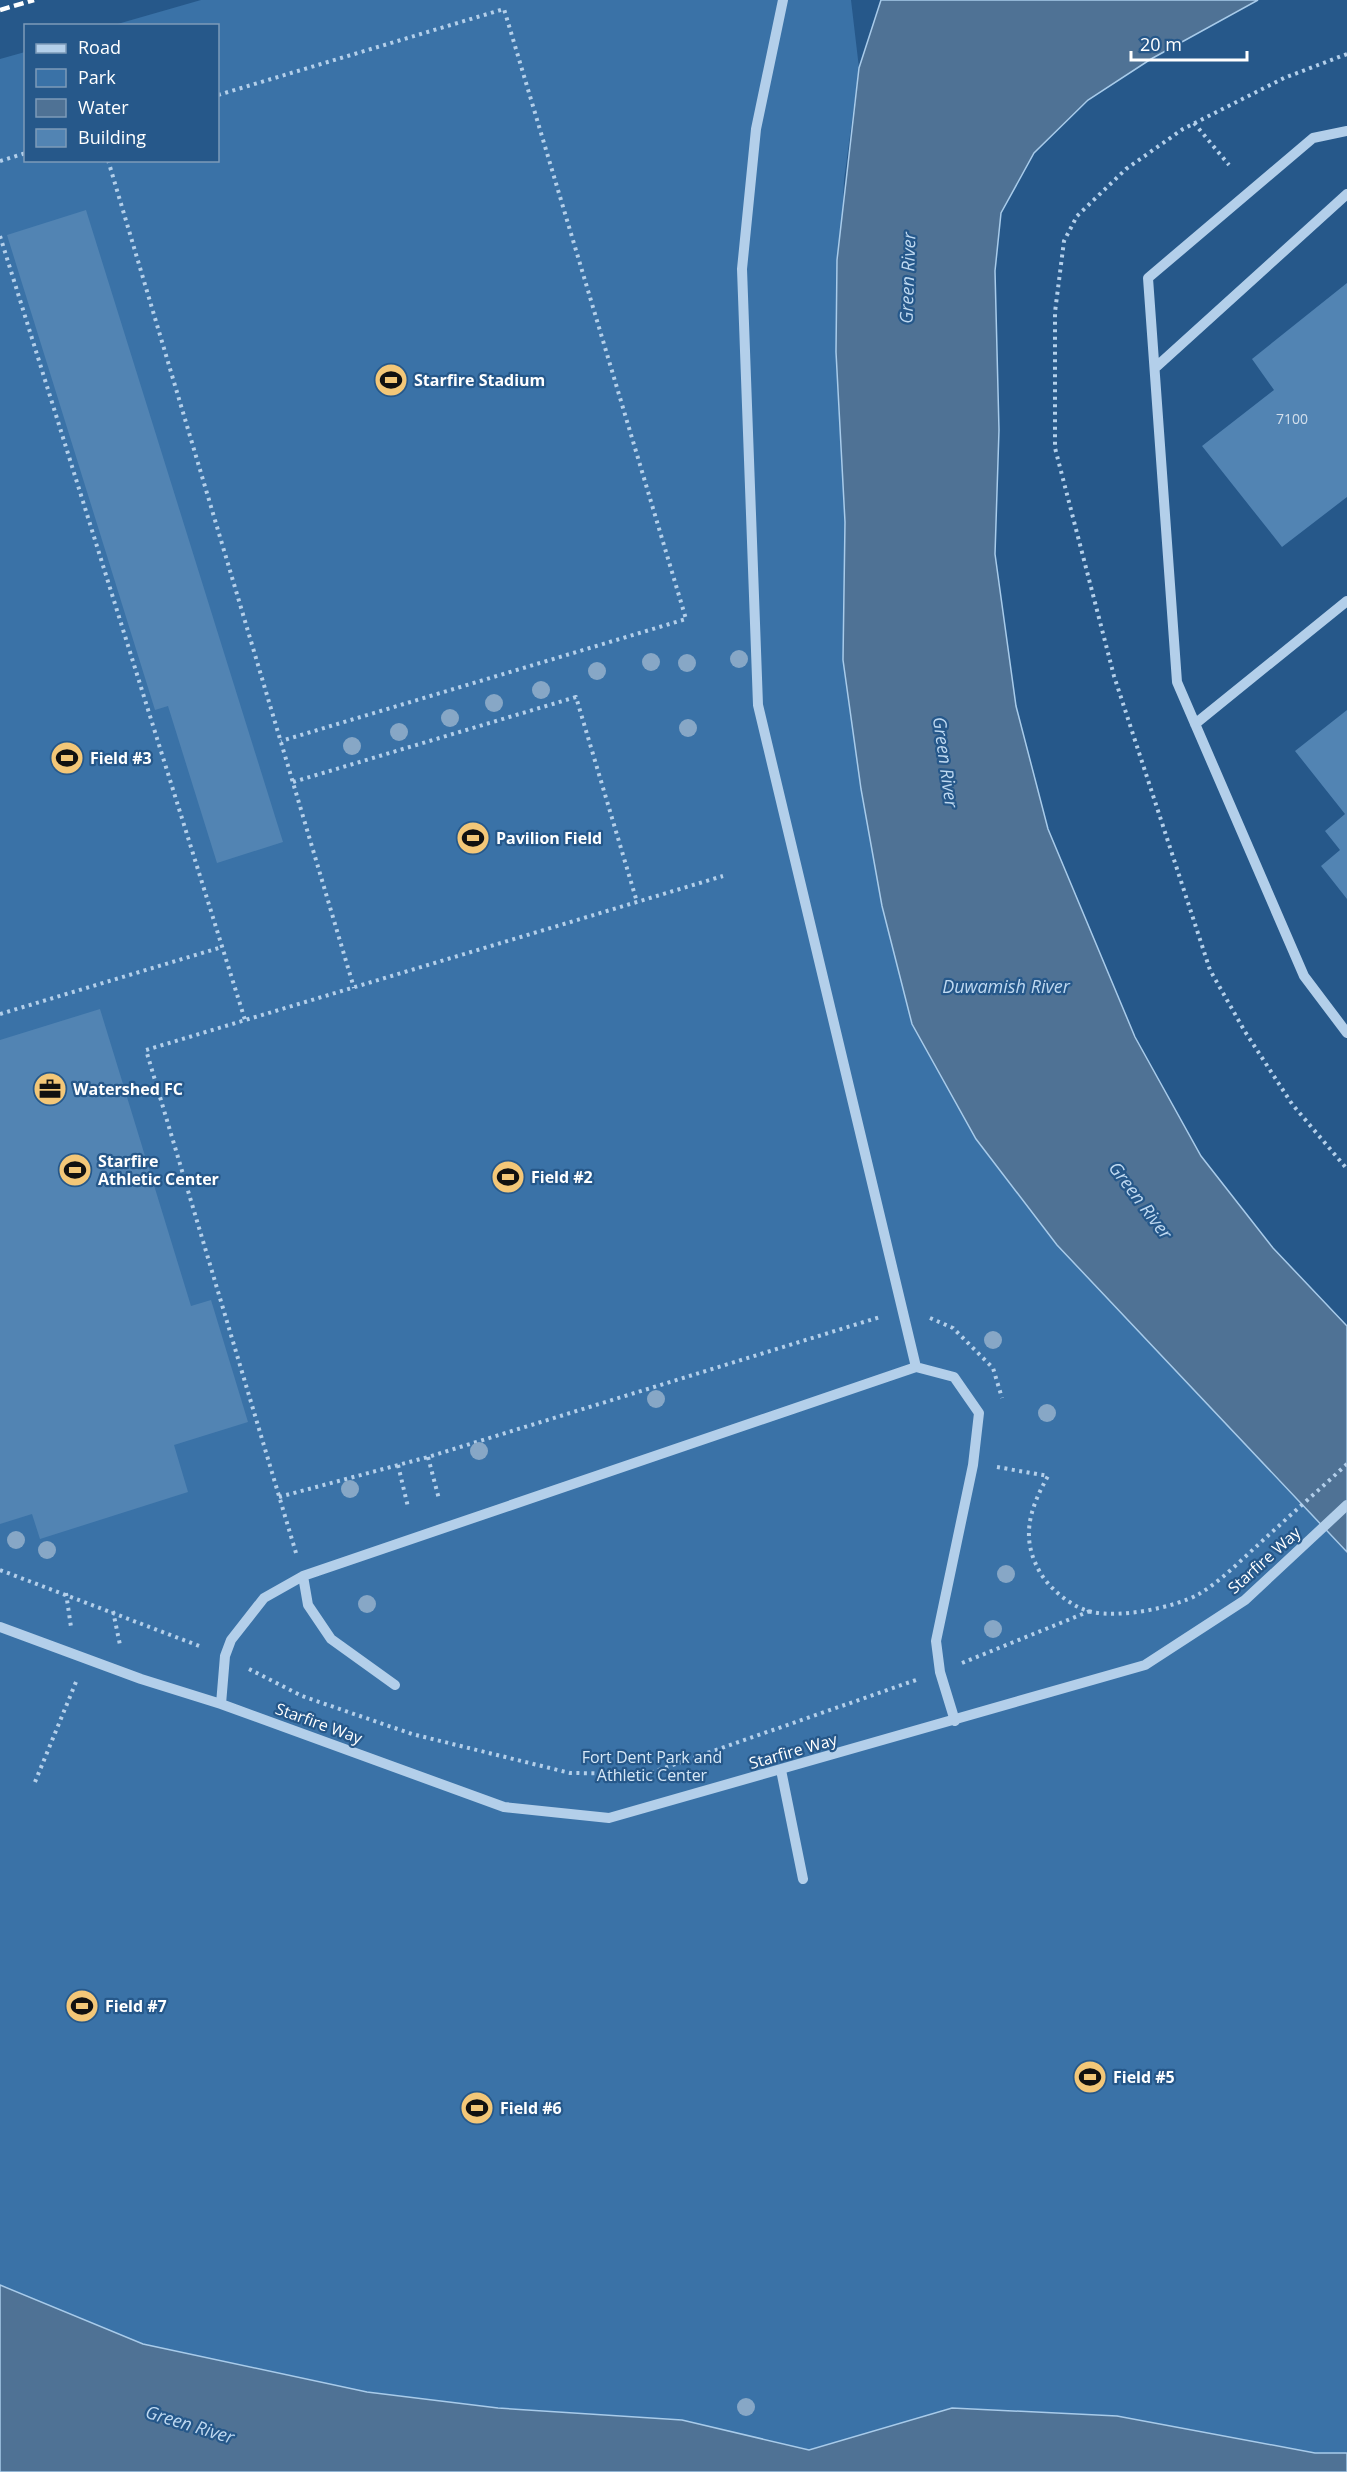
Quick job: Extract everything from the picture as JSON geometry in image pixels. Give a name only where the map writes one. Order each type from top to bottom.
[{"type":"street","points":[[783,0],[756,129],[742,268],[758,705],[916,1367]]},
{"type":"street","points":[[1347,132],[1313,138],[1148,278],[1177,682],[1304,976],[1347,1032]]},
{"type":"street","points":[[1155,368],[1347,194]]},
{"type":"street","points":[[1195,724],[1347,601]]},
{"type":"street","points":[[222,1704],[225,1656],[231,1640],[264,1598],[303,1576],[916,1367],[954,1377],[980,1413],[969,1486],[936,1641],[940,1672],[955,1721]]},
{"type":"street","name":"Starfire Way","points":[[0,1627],[222,1704],[504,1808],[609,1818],[1145,1665],[1245,1600],[1347,1505]]},
{"type":"street","points":[[303,1576],[308,1605],[331,1639],[395,1685]]},
{"type":"street","points":[[781,1770],[803,1879]]},
{"type":"path","points":[[219,95],[504,9],[686,619],[280,741]]},
{"type":"path","points":[[1194,123],[1229,165]]},
{"type":"path","points":[[0,161],[24,154]]},
{"type":"path","points":[[109,162],[354,988]]},
{"type":"path","points":[[0,236],[245,1020]]},
{"type":"path","points":[[293,782],[576,697],[637,902]]},
{"type":"path","points":[[303,1576],[146,1050],[723,876]]},
{"type":"path","points":[[0,1014],[222,947]]},
{"type":"path","points":[[428,1457],[439,1499]]},
{"type":"path","points":[[973,1465],[1048,1476],[1038,1494],[1029,1521],[1030,1556],[1045,1580],[1066,1599],[1090,1611],[1110,1614],[1159,1608],[1198,1594],[1224,1575],[1347,1464]]},
{"type":"path","points":[[398,1465],[408,1507]]},
{"type":"path","points":[[0,1570],[66,1593],[225,1656],[302,1696],[412,1734],[570,1773],[647,1774],[940,1672],[1090,1611]]},
{"type":"path","points":[[35,1782],[79,1675],[66,1593]]},
{"type":"path","points":[[113,1611],[122,1652]]},
{"type":"green space","name":"Fort Dent Park and Athletic Center","points":[[201,0],[851,0],[859,68],[844,180],[836,352],[845,522],[843,660],[861,789],[882,906],[912,1024],[1057,1245],[1347,1552],[1347,2453],[1315,2453],[1117,2416],[952,2408],[809,2450],[682,2420],[498,2408],[367,2392],[143,2344],[0,2285],[0,59],[24,52],[24,162],[219,162],[219,24],[117,24]]},
{"type":"water","name":"Duwamish River","points":[[881,0],[1258,0],[1151,59],[1088,100],[1034,153],[1001,213],[995,271],[999,430],[995,554],[1016,706],[1048,829],[1135,1037],[1201,1156],[1273,1248],[1347,1326],[1347,1552],[1057,1245],[976,1139],[912,1024],[882,906],[861,789],[843,660],[845,522],[836,352],[837,260],[859,68]]},
{"type":"water","name":"Green River","points":[[0,2285],[143,2344],[367,2392],[498,2408],[682,2420],[809,2450],[952,2408],[1117,2416],[1315,2453],[1347,2453],[1347,2472],[0,2472]]},
{"type":"building","points":[[86,210],[283,842],[217,863],[168,706],[155,710],[7,235]]},
{"type":"building","points":[[1347,283],[1347,497],[1282,547],[1202,446],[1274,390],[1252,359]]},
{"type":"building","points":[[1347,710],[1347,899],[1321,866],[1340,850],[1325,831],[1345,814],[1295,751]]},
{"type":"building","name":"Starfire Athletic Center","points":[[100,1009],[191,1306],[211,1300],[248,1422],[174,1445],[188,1492],[40,1539],[32,1514],[0,1524],[0,1040]]},
{"type":"railway","points":[[0,10],[34,0]]},
{"type":"place","name":"Starfire Stadium","points":[[391,380]]},
{"type":"place","name":"Field #3","points":[[67,758]]},
{"type":"place","name":"Pavilion Field","points":[[473,838]]},
{"type":"place","name":"Watershed FC","points":[[50,1089]]},
{"type":"place","name":"Starfire Athletic Center","points":[[75,1170]]},
{"type":"place","name":"Field #2","points":[[508,1177]]},
{"type":"place","name":"Field #7","points":[[82,2006]]},
{"type":"place","name":"Field #5","points":[[1090,2077]]},
{"type":"place","name":"Field #6","points":[[477,2108]]}]
